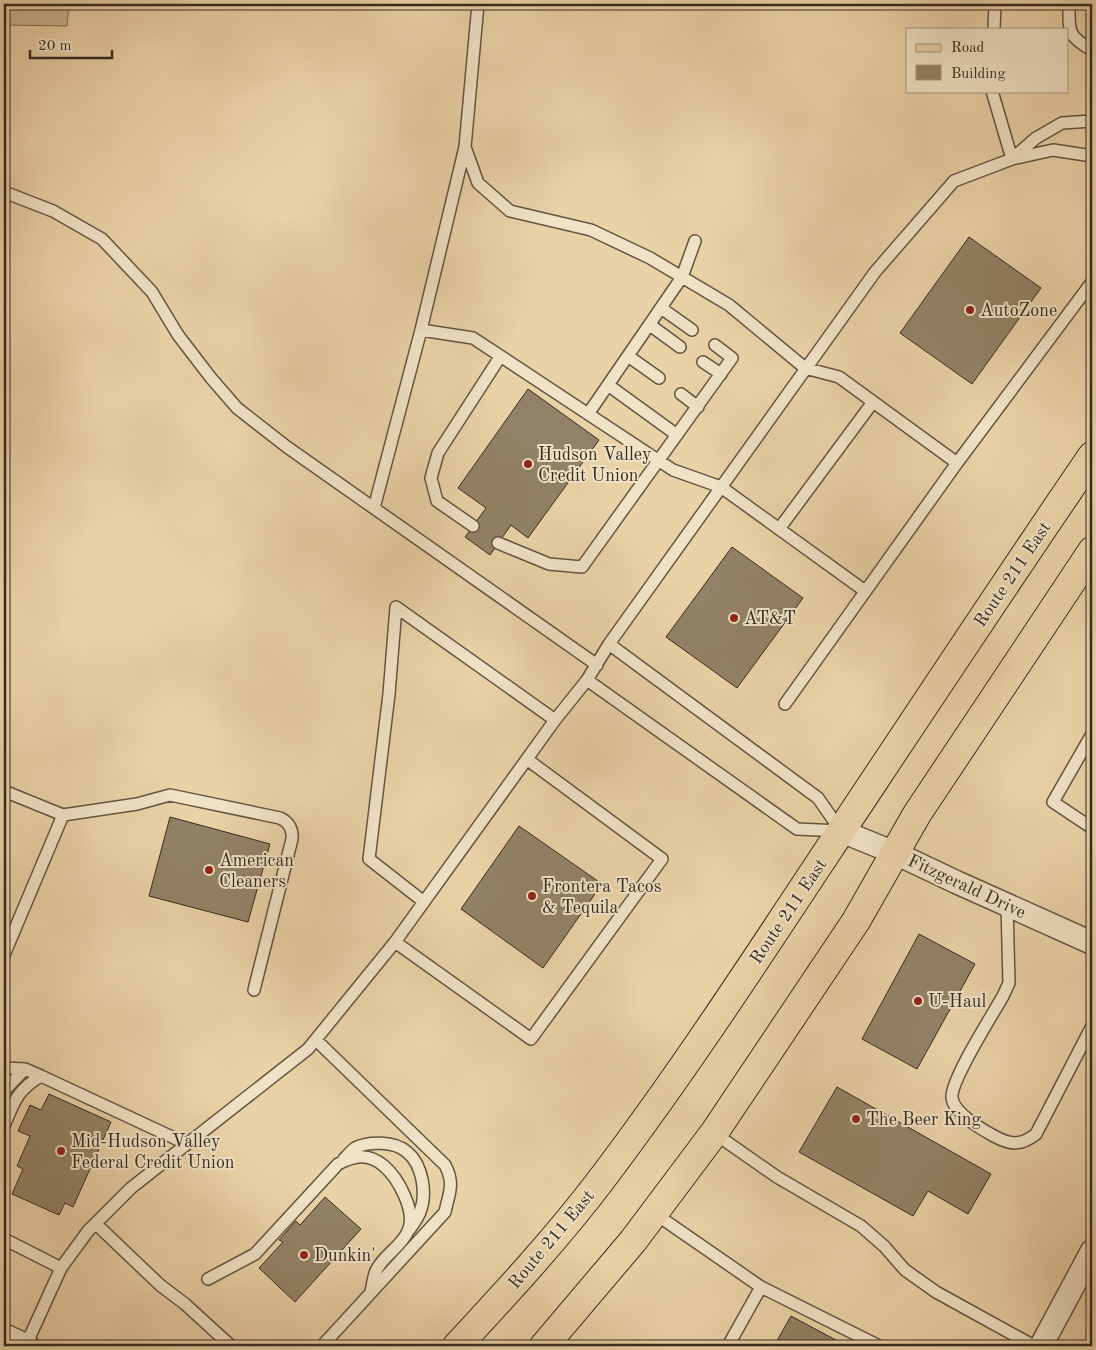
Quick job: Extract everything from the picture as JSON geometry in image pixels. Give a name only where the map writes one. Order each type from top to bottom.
[{"type":"main road","name":"Route 211 East","points":[[458,1346],[554,1238],[647,1119],[752,966],[1092,456]]},
{"type":"main road","points":[[544,1346],[608,1273],[714,1133],[856,921],[917,814],[1092,552]]},
{"type":"street","name":"Fitzgerald Drive","points":[[841,831],[895,853],[1092,943]]},
{"type":"street","points":[[1041,1346],[1092,1251]]},
{"type":"street","points":[[4,1335],[27,1346]]},
{"type":"lane","points":[[374,508],[421,330],[465,147],[478,4]]},
{"type":"lane","points":[[994,28],[995,4]]},
{"type":"lane","points":[[1069,4],[1069,27],[1076,41],[1092,50]]},
{"type":"lane","points":[[992,92],[1012,159]]},
{"type":"lane","points":[[1012,159],[1036,138],[1062,123],[1092,121]]},
{"type":"lane","points":[[465,147],[478,183],[510,210],[591,230],[650,258],[729,305],[806,368],[839,377],[957,463]]},
{"type":"lane","points":[[27,1346],[61,1268],[88,1232],[131,1188],[308,1049],[395,942],[555,720],[587,680],[609,644],[875,272],[954,181],[1012,159],[1053,150],[1092,156]]},
{"type":"lane","points":[[4,192],[53,211],[102,240],[152,292],[178,335],[210,378],[237,408],[287,447],[597,665]]},
{"type":"lane","points":[[588,414],[682,277],[695,241]]},
{"type":"lane","points":[[785,704],[957,463],[1092,282]]},
{"type":"lane","points":[[661,308],[692,330]]},
{"type":"lane","points":[[650,325],[680,347]]},
{"type":"lane","points":[[421,330],[472,338],[673,470],[721,487],[865,591]]},
{"type":"lane","points":[[498,543],[549,564],[582,567],[732,358],[715,345]]},
{"type":"lane","points":[[473,526],[437,501],[431,478],[438,453],[500,356]]},
{"type":"lane","points":[[628,356],[659,378]]},
{"type":"lane","points":[[703,362],[721,374]]},
{"type":"lane","points":[[608,386],[677,435]]},
{"type":"lane","points":[[681,394],[698,407]]},
{"type":"lane","points":[[779,529],[872,402]]},
{"type":"lane","points":[[424,902],[369,859],[389,694],[396,607],[555,720]]},
{"type":"lane","points":[[609,644],[818,798],[841,831]]},
{"type":"lane","points":[[587,680],[797,829],[841,831]]},
{"type":"lane","points":[[1092,734],[1053,802],[1092,828]]},
{"type":"lane","points":[[395,942],[531,1039],[662,859],[528,760]]},
{"type":"lane","points":[[4,791],[63,815],[137,804],[170,795],[285,820],[292,834],[292,839],[254,990]]},
{"type":"lane","points":[[4,955],[63,815]]},
{"type":"lane","points":[[1007,905],[1009,983],[955,1082],[952,1098],[957,1109],[972,1122],[995,1137],[1014,1144],[1026,1142],[1036,1134],[1092,1026]]},
{"type":"lane","points":[[316,1040],[445,1165],[450,1176],[450,1186],[444,1212],[322,1346]]},
{"type":"lane","points":[[5,1068],[25,1070],[41,1076],[187,1144]]},
{"type":"lane","points":[[4,1091],[25,1070]]},
{"type":"lane","points":[[4,1126],[15,1100],[28,1084],[41,1076]]},
{"type":"lane","points":[[714,1133],[777,1177],[861,1226],[884,1246],[905,1270],[936,1292],[1034,1346]]},
{"type":"lane","points":[[208,1279],[255,1254],[355,1148],[372,1144],[397,1146],[407,1151],[415,1162],[422,1178],[423,1193],[420,1212],[409,1230],[377,1269],[370,1293]]},
{"type":"lane","points":[[338,1164],[351,1158],[364,1156],[384,1166],[400,1186],[405,1197],[410,1214],[409,1230]]},
{"type":"lane","points":[[654,1212],[760,1287],[876,1345]]},
{"type":"lane","points":[[96,1224],[160,1285],[185,1304],[231,1346]]},
{"type":"lane","points":[[4,1239],[61,1268]]},
{"type":"lane","points":[[728,1346],[760,1287]]},
{"type":"shaded area","points":[[4,4],[69,4],[67,26],[4,25]]},
{"type":"building","name":"AutoZone","points":[[969,237],[1041,288],[972,384],[900,333]]},
{"type":"building","name":"Hudson Valley Credit Union","points":[[528,389],[599,440],[528,538],[511,525],[490,555],[465,537],[486,508],[458,488]]},
{"type":"building","name":"AT&T","points":[[732,547],[803,598],[737,688],[666,637]]},
{"type":"building","name":"American Cleaners","points":[[170,817],[270,844],[248,922],[149,896]]},
{"type":"building","name":"Frontera Tacos & Tequila","points":[[519,826],[602,884],[543,968],[461,909]]},
{"type":"building","name":"U-Haul","points":[[919,934],[975,964],[917,1069],[862,1039]]},
{"type":"building","name":"The Beer King","points":[[837,1087],[991,1174],[968,1214],[928,1191],[913,1216],[799,1152]]},
{"type":"building","name":"Mid-Hudson Valley Federal Credit Union","points":[[49,1094],[111,1122],[73,1207],[65,1203],[59,1215],[12,1194],[23,1169],[17,1166],[30,1136],[18,1131],[30,1105],[41,1110]]},
{"type":"building","name":"Dunkin'","points":[[325,1197],[361,1229],[295,1302],[259,1268],[283,1242],[279,1240],[296,1221],[300,1225]]},
{"type":"building","points":[[791,1316],[847,1346],[774,1346]]},
{"type":"place","name":"AutoZone","points":[[970,310]]},
{"type":"place","name":"Hudson Valley Credit Union","points":[[528,464]]},
{"type":"place","name":"AT&T","points":[[734,618]]},
{"type":"place","name":"American Cleaners","points":[[209,870]]},
{"type":"place","name":"Frontera Tacos & Tequila","points":[[532,896]]},
{"type":"place","name":"U-Haul","points":[[918,1001]]},
{"type":"place","name":"The Beer King","points":[[856,1119]]},
{"type":"place","name":"Mid-Hudson Valley Federal Credit Union","points":[[61,1151]]},
{"type":"place","name":"Dunkin'","points":[[304,1255]]}]
